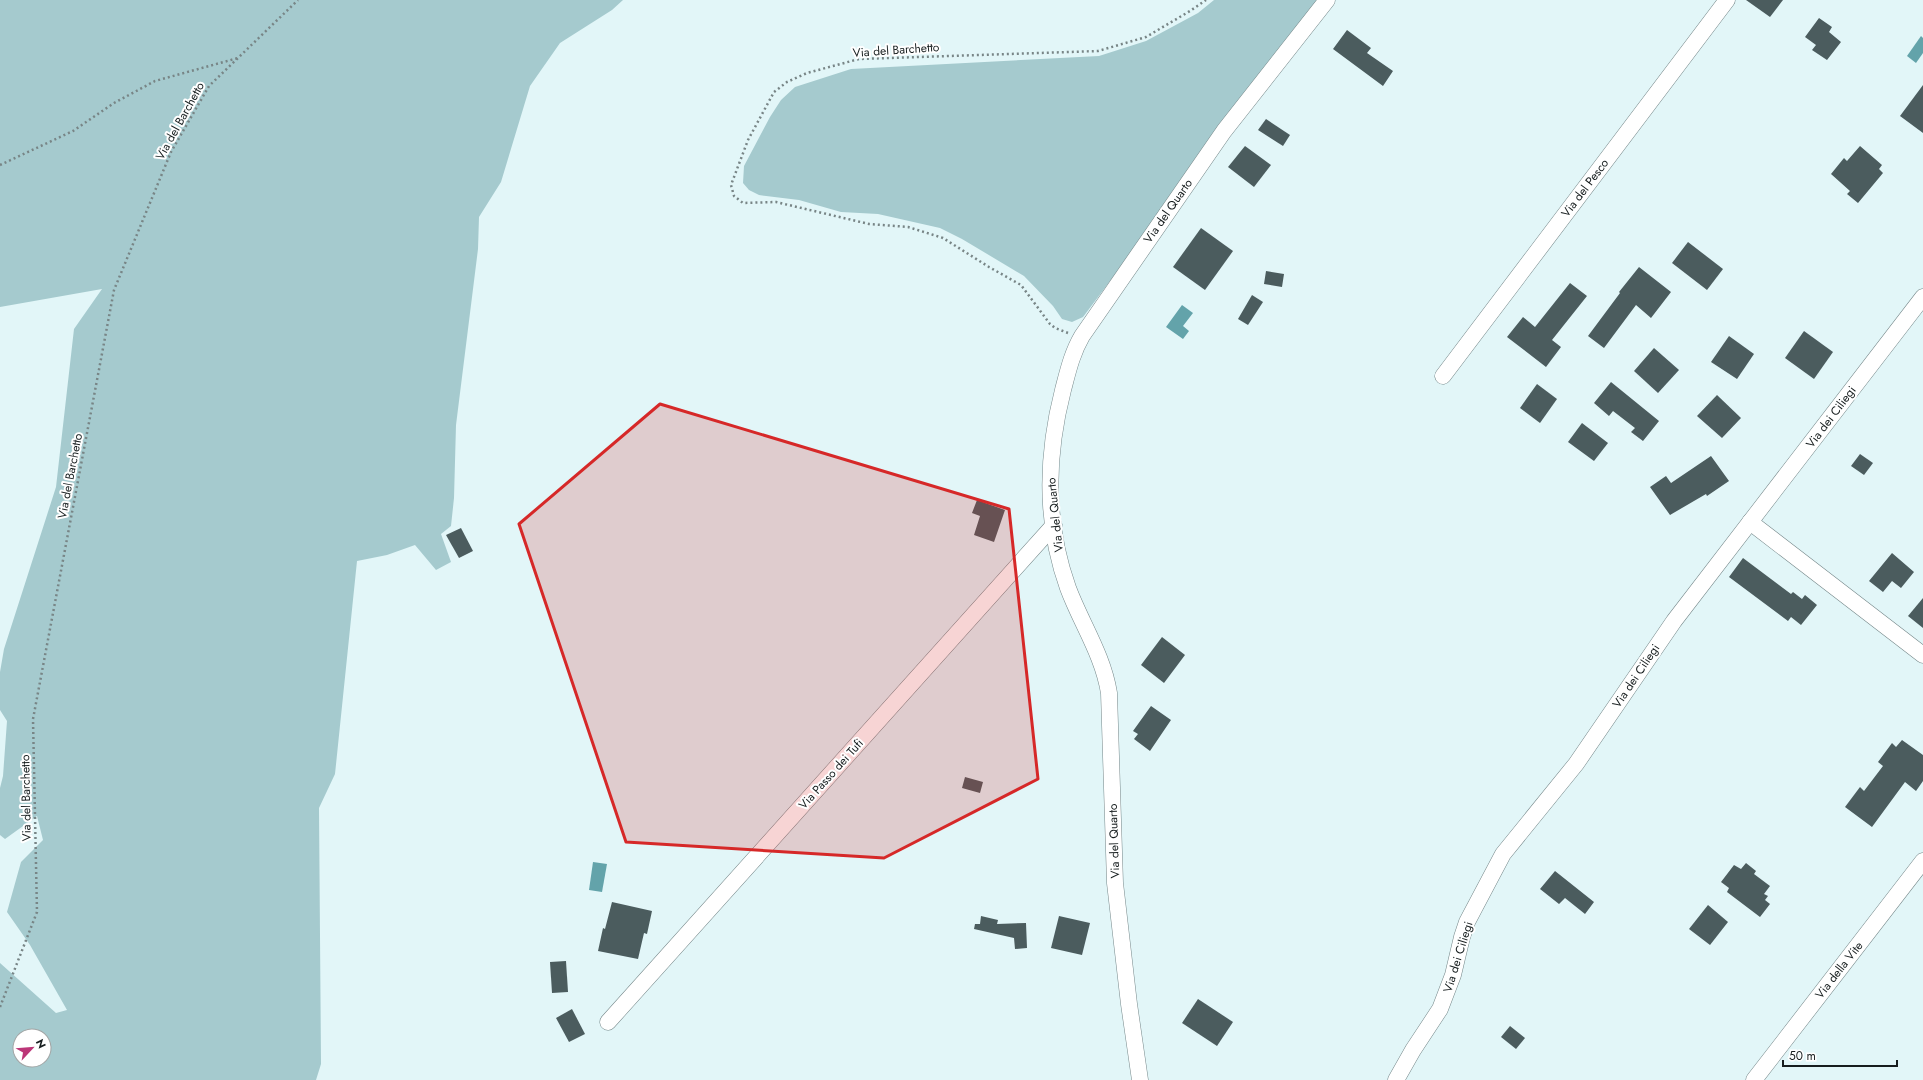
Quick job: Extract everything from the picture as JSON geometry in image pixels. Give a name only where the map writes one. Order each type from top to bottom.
[{"type":"street","name":"Via del Quarto","points":[[1140,1080],[1128,1004],[1116,897],[1109,693],[1100,661],[1066,582],[1059,557],[1050,493],[1052,443],[1071,360],[1082,336],[1232,118],[1327,0]]},
{"type":"street","name":"Via del Pesco","points":[[1443,376],[1727,0]]},
{"type":"street","name":"Via dei Ciliegi","points":[[1396,1080],[1413,1050],[1440,1009],[1453,975],[1467,922],[1503,854],[1576,764],[1674,621],[1923,297]]},
{"type":"street","points":[[1750,522],[1923,655]]},
{"type":"street","name":"Via Passo dei Tufi","points":[[608,1022],[1054,525]]},
{"type":"street","name":"Via della Vite","points":[[1754,1080],[1923,861]]},
{"type":"path","name":"Via del Barchetto","points":[[0,1007],[37,912],[33,719],[114,290],[170,152],[209,86],[298,0]]},
{"type":"path","name":"Via del Barchetto","points":[[1082,336],[1055,328],[1046,320],[1021,285],[989,268],[943,238],[908,226],[869,224],[776,202],[743,203],[734,196],[731,185],[745,147],[764,108],[774,92],[787,82],[808,73],[859,59],[1098,51],[1146,37],[1206,0]]},
{"type":"path","points":[[0,165],[73,131],[114,102],[155,81],[238,58]]},
{"type":"highlighted area","points":[[660,404],[1009,509],[1038,779],[884,858],[626,842],[519,524]]},
{"type":"shaded area","points":[[0,0],[623,0],[612,10],[560,43],[530,86],[501,182],[479,217],[478,249],[456,425],[454,498],[451,526],[441,534],[451,562],[436,570],[415,545],[387,555],[357,561],[335,774],[319,808],[321,1064],[316,1080],[0,1080],[0,963],[56,1013],[67,1010],[30,945],[7,912],[21,862],[43,840],[37,816],[5,839],[0,835],[0,788],[3,776],[7,721],[0,710],[0,672],[4,649],[56,487],[74,329],[102,289],[0,307]]},
{"type":"shaded area","points":[[1214,0],[1321,0],[1083,317],[1072,322],[1062,319],[1053,306],[1024,276],[962,239],[940,228],[878,214],[841,212],[799,200],[759,195],[749,190],[743,183],[744,166],[770,117],[781,100],[795,87],[851,69],[1099,56],[1146,41],[1198,13]]},
{"type":"shaded area","points":[[1921,36],[1923,38],[1923,53],[1916,63],[1907,56]]},
{"type":"shaded area","points":[[1182,305],[1193,313],[1183,326],[1189,331],[1183,339],[1166,327]]},
{"type":"shaded area","points":[[593,862],[607,864],[602,892],[589,890]]},
{"type":"building","points":[[1746,0],[1783,0],[1770,17]]},
{"type":"building","points":[[1819,18],[1832,27],[1829,32],[1841,42],[1827,60],[1812,50],[1816,45],[1805,37]]},
{"type":"building","points":[[1347,30],[1371,48],[1367,53],[1393,71],[1383,86],[1333,49]]},
{"type":"building","points":[[1923,85],[1923,133],[1900,116]]},
{"type":"building","points":[[1266,119],[1290,135],[1283,146],[1258,130]]},
{"type":"building","points":[[1245,146],[1271,165],[1254,187],[1228,167]]},
{"type":"building","points":[[1860,146],[1882,165],[1879,169],[1883,173],[1858,203],[1847,194],[1850,191],[1831,174],[1844,158],[1847,161]]},
{"type":"building","points":[[1201,228],[1233,251],[1205,290],[1173,267]]},
{"type":"building","points":[[1688,242],[1723,269],[1707,290],[1672,263]]},
{"type":"building","points":[[1639,267],[1671,292],[1651,318],[1636,305],[1604,348],[1588,336],[1620,293],[1619,292]]},
{"type":"building","points":[[1266,271],[1284,274],[1282,287],[1264,284]]},
{"type":"building","points":[[1570,283],[1587,296],[1552,340],[1561,347],[1546,367],[1507,337],[1523,317],[1535,327]]},
{"type":"building","points":[[1252,295],[1263,302],[1248,325],[1238,319]]},
{"type":"building","points":[[1804,331],[1833,352],[1814,379],[1785,358]]},
{"type":"building","points":[[1729,336],[1754,354],[1737,379],[1711,362]]},
{"type":"building","points":[[1654,348],[1679,370],[1658,393],[1634,371]]},
{"type":"building","points":[[1611,382],[1659,421],[1643,441],[1631,432],[1635,428],[1613,411],[1609,416],[1594,403]]},
{"type":"building","points":[[1537,384],[1557,399],[1540,423],[1520,408]]},
{"type":"building","points":[[1717,395],[1741,418],[1722,438],[1697,416]]},
{"type":"building","points":[[1582,423],[1608,443],[1594,461],[1568,442]]},
{"type":"building","points":[[1860,454],[1873,463],[1864,475],[1851,466]]},
{"type":"building","points":[[1711,456],[1729,481],[1707,496],[1706,494],[1670,515],[1650,487],[1666,476],[1671,483]]},
{"type":"building","points":[[977,500],[1005,510],[994,542],[974,535],[980,516],[972,513]]},
{"type":"building","points":[[461,528],[473,551],[459,558],[446,535]]},
{"type":"building","points":[[1892,553],[1914,572],[1901,588],[1892,581],[1883,592],[1869,581]]},
{"type":"building","points":[[1743,558],[1791,594],[1793,592],[1802,599],[1805,595],[1817,605],[1801,625],[1791,617],[1788,621],[1729,577]]},
{"type":"building","points":[[1923,598],[1923,628],[1908,616]]},
{"type":"building","points":[[1162,637],[1185,655],[1164,683],[1141,665]]},
{"type":"building","points":[[1151,706],[1171,720],[1150,751],[1134,739],[1138,734],[1133,731]]},
{"type":"building","points":[[1902,740],[1923,755],[1923,781],[1916,791],[1905,782],[1872,827],[1845,807],[1860,787],[1864,791],[1883,766],[1878,762],[1892,743],[1896,747]]},
{"type":"building","points":[[965,777],[983,782],[980,793],[962,788]]},
{"type":"building","points":[[1746,863],[1756,871],[1754,874],[1770,886],[1764,894],[1768,896],[1765,900],[1770,904],[1760,917],[1727,892],[1729,888],[1721,882],[1734,865],[1741,869]]},
{"type":"building","points":[[1555,871],[1594,902],[1585,914],[1565,898],[1559,904],[1540,889]]},
{"type":"building","points":[[612,902],[652,911],[647,934],[644,933],[638,959],[598,951],[603,928],[605,929]]},
{"type":"building","points":[[1708,905],[1728,922],[1710,945],[1689,929]]},
{"type":"building","points":[[981,916],[998,920],[997,924],[1026,923],[1027,948],[1015,949],[1014,938],[974,929],[975,924],[980,924]]},
{"type":"building","points":[[1059,916],[1090,923],[1082,955],[1051,948]]},
{"type":"building","points":[[566,961],[568,992],[552,993],[550,962]]},
{"type":"building","points":[[1198,999],[1233,1022],[1217,1046],[1182,1023]]},
{"type":"building","points":[[572,1009],[585,1034],[569,1042],[556,1018]]},
{"type":"building","points":[[1510,1026],[1525,1038],[1516,1049],[1501,1037]]}]
